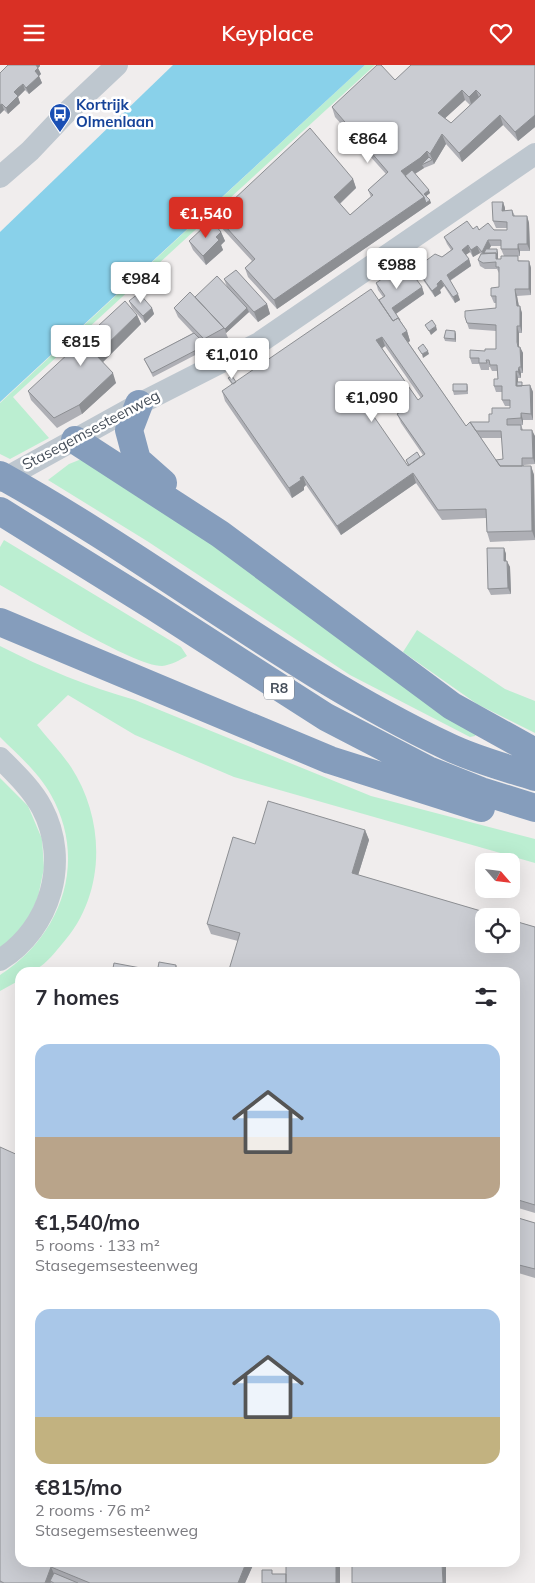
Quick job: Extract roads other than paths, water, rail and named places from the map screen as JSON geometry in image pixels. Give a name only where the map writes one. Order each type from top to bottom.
[{"type":"highway","points":[[140,403],[129,430],[137,460],[220,534]]},
{"type":"highway","points":[[75,440],[220,534],[452,706],[535,752]]},
{"type":"highway","name":"R8","points":[[0,475],[63,510],[300,667],[372,708],[452,748],[535,777]]},
{"type":"highway","name":"R8","points":[[0,511],[326,717],[428,770],[481,791],[535,808]]},
{"type":"highway","points":[[0,622],[330,760],[468,805],[535,823]]},
{"type":"street","points":[[0,177],[30,151],[66,113],[118,65]]},
{"type":"street","points":[[0,160],[66,113]]},
{"type":"street","name":"Stasegemsesteenweg","points":[[0,481],[140,403],[259,343],[535,155]]},
{"type":"street","points":[[0,757],[42,808],[52,833],[55,858],[50,896],[39,921],[22,943],[0,960]]},
{"type":"water","points":[[173,65],[365,65],[0,402],[0,232]]},
{"type":"place","name":"Kortrijk Olmenlaan","points":[[60,133]]}]
